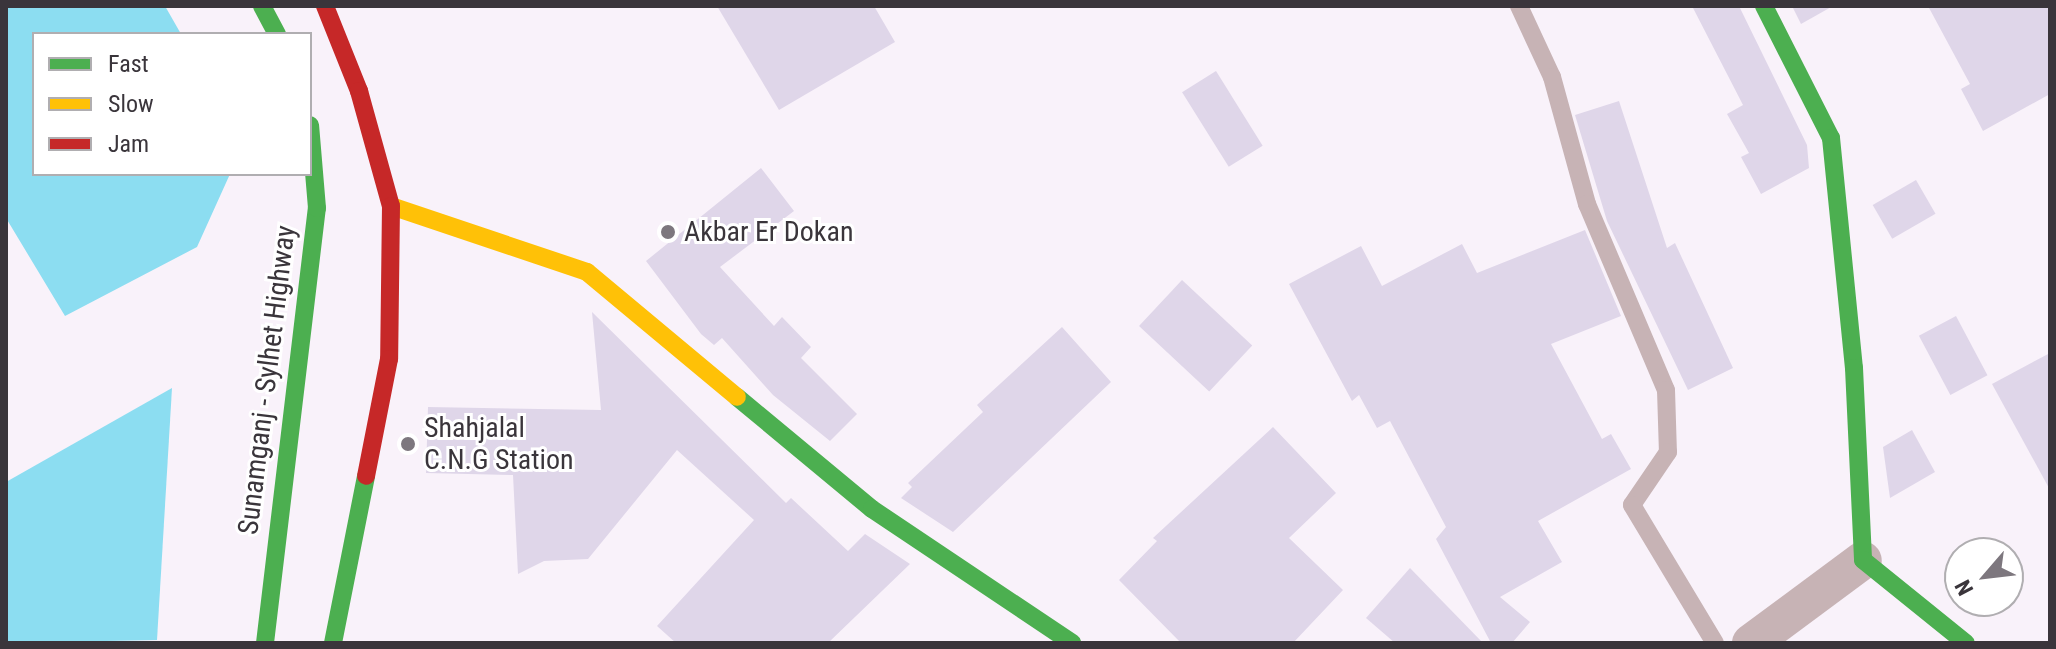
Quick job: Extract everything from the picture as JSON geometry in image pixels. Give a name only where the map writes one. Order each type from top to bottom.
[{"type":"street","points":[[262,6],[276,32]]},
{"type":"street","points":[[325,6],[372,130],[391,206],[389,359],[333,643]]},
{"type":"street","points":[[1764,6],[1831,138],[1854,368],[1863,560],[1966,643]]},
{"type":"street","name":"Sunamganj - Sylhet Highway","points":[[265,643],[317,208],[312,149]]},
{"type":"street","points":[[391,206],[587,272],[872,509],[1072,643]]},
{"type":"street","points":[[1751,643],[1863,560]]},
{"type":"lane","points":[[1519,6],[1552,77],[1587,204],[1666,390],[1668,452],[1632,505],[1715,643]]},
{"type":"water","points":[[6,6],[165,6],[180,32],[32,32],[32,176],[229,176],[197,247],[65,316],[6,218]]},
{"type":"water","points":[[172,388],[157,640],[6,643],[6,482]]},
{"type":"building","points":[[717,6],[874,6],[895,42],[779,110]]},
{"type":"building","points":[[1692,6],[1739,6],[1807,145],[1809,168],[1761,194],[1741,157],[1749,153],[1727,114],[1743,105]]},
{"type":"building","points":[[1792,6],[1833,6],[1801,24]]},
{"type":"building","points":[[1928,6],[2050,6],[2050,94],[1983,131],[1961,89],[1970,84]]},
{"type":"building","points":[[1216,71],[1263,146],[1229,167],[1182,92]]},
{"type":"building","points":[[1619,101],[1667,248],[1675,243],[1733,368],[1688,390],[1607,221],[1575,115]]},
{"type":"building","points":[[761,168],[794,211],[720,267],[774,326],[782,317],[811,347],[801,358],[857,414],[830,441],[773,395],[722,338],[714,345],[701,334],[646,261]]},
{"type":"building","points":[[1916,180],[1936,214],[1892,239],[1873,205]]},
{"type":"building","points":[[1585,230],[1621,316],[1551,344],[1602,439],[1611,434],[1631,469],[1538,521],[1562,562],[1500,597],[1530,622],[1512,643],[1491,643],[1436,539],[1446,527],[1390,421],[1377,428],[1359,395],[1352,401],[1289,284],[1361,246],[1382,286],[1462,244],[1477,273]]},
{"type":"building","points":[[1182,280],[1252,345],[1209,392],[1139,326]]},
{"type":"building","points":[[592,312],[786,503],[791,498],[848,551],[865,534],[910,564],[828,643],[676,643],[657,626],[754,520],[677,450],[588,559],[544,561],[518,574],[513,475],[426,473],[428,407],[601,410]]},
{"type":"building","points":[[1956,316],[1987,375],[1950,395],[1919,336]]},
{"type":"building","points":[[1062,327],[1111,382],[953,532],[901,498],[912,487],[908,483],[983,412],[977,405]]},
{"type":"building","points":[[2050,353],[2050,490],[1992,384]]},
{"type":"building","points":[[1273,427],[1336,493],[1289,538],[1343,590],[1293,643],[1181,643],[1119,580],[1157,541],[1153,538]]},
{"type":"building","points":[[1912,430],[1935,472],[1890,498],[1883,447]]},
{"type":"building","points":[[1410,568],[1483,643],[1395,643],[1366,618]]},
{"type":"traffic: fast","points":[[262,6],[276,32]]},
{"type":"traffic: fast","points":[[1764,6],[1831,138],[1854,368],[1863,560],[1966,643]]},
{"type":"traffic: fast","points":[[265,643],[317,208],[312,149]]},
{"type":"traffic: fast","points":[[737,397],[872,509],[1072,643]]},
{"type":"traffic: fast","points":[[333,643],[366,476]]},
{"type":"traffic: slow","points":[[391,206],[587,272],[737,397]]},
{"type":"traffic: jam","points":[[325,6],[359,91],[391,206],[389,359],[366,476]]},
{"type":"place","name":"Akbar Er Dokan","points":[[668,232]]},
{"type":"place","name":"Shahjalal C.N.G Station","points":[[408,444]]}]
